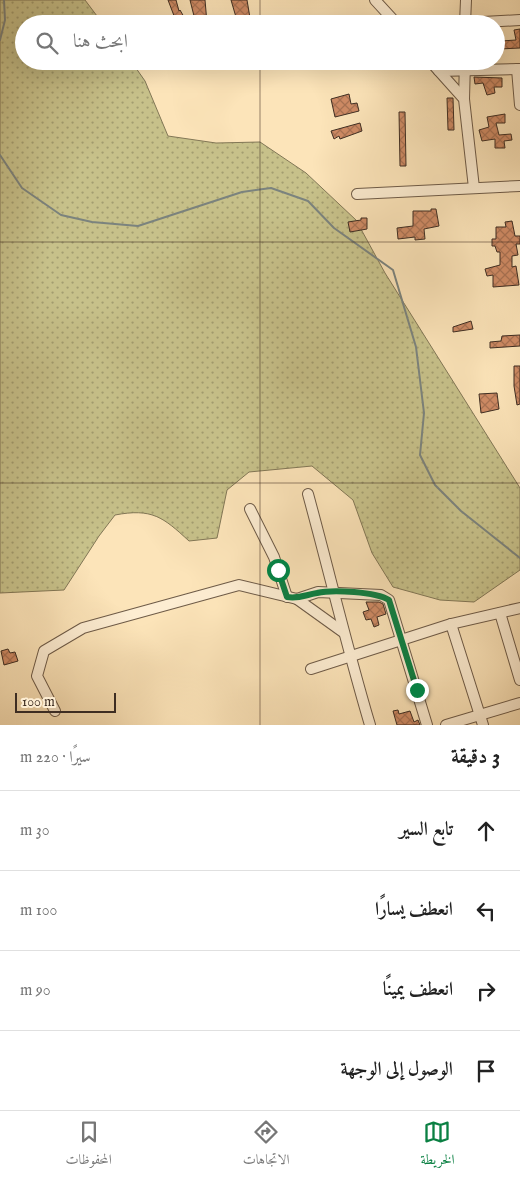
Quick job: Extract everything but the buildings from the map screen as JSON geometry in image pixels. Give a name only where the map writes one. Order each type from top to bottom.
[{"type":"street","points":[[376,0],[389,15]]},
{"type":"street","points":[[465,15],[466,0]]},
{"type":"street","points":[[505,21],[520,20]]},
{"type":"street","points":[[505,68],[519,69],[520,105]]},
{"type":"street","points":[[439,71],[444,70]]},
{"type":"street","points":[[465,70],[464,99],[474,188]]},
{"type":"street","points":[[439,71],[464,99]]},
{"type":"street","points":[[357,194],[520,186]]},
{"type":"street","points":[[308,494],[335,593],[343,632],[370,725]]},
{"type":"street","points":[[250,508],[292,598]]},
{"type":"street","points":[[55,711],[37,676],[44,651],[83,628],[239,585],[292,598],[343,632]]},
{"type":"street","points":[[292,598],[318,592],[381,595],[389,600],[427,725]]},
{"type":"street","points":[[311,669],[451,624],[520,608]]},
{"type":"street","points":[[500,613],[520,680]]},
{"type":"street","points":[[451,624],[481,720]]},
{"type":"street","points":[[446,725],[481,720],[520,703]]},
{"type":"shaded area","points":[[0,0],[85,0],[96,15],[15,15],[15,70],[137,70],[145,81],[168,136],[216,143],[260,142],[306,173],[356,220],[385,273],[520,488],[520,570],[474,602],[440,600],[393,587],[372,553],[353,500],[312,466],[249,472],[227,490],[217,538],[189,541],[172,526],[156,516],[139,513],[115,515],[64,590],[0,593]]},
{"type":"waterway","points":[[0,40],[5,20],[4,0]]},
{"type":"waterway","points":[[0,155],[22,188],[61,215],[92,222],[138,226],[242,192],[271,188],[308,201],[334,228],[393,270],[416,347],[424,413],[420,455],[435,485],[461,511],[520,558]]},
{"type":"route","points":[[278,570],[287,597],[297,599],[318,592],[358,593],[381,595],[389,600],[417,690]]}]
